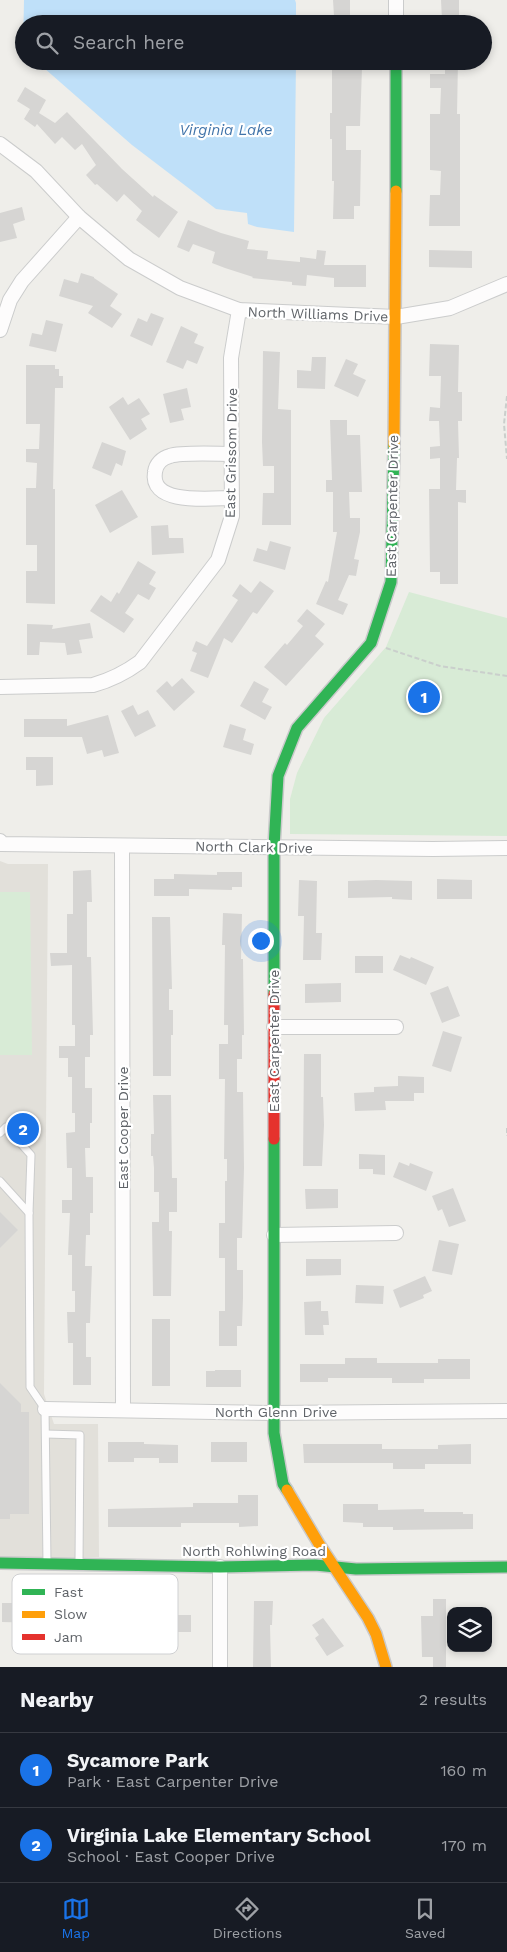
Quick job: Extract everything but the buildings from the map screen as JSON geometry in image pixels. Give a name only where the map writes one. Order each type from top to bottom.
[{"type":"street","points":[[396,0],[396,15]]},
{"type":"street","name":"East Carpenter Drive","points":[[386,1667],[376,1634],[368,1618],[283,1484],[274,1433],[274,847],[278,776],[298,728],[338,678],[371,643],[391,582],[396,317],[396,70]]},
{"type":"street","name":"North Williams Drive","points":[[0,144],[36,171],[79,217],[129,259],[180,288],[239,310],[396,317],[450,308],[507,284]]},
{"type":"street","points":[[0,330],[10,300],[22,281],[79,217]]},
{"type":"street","name":"East Grissom Drive","points":[[0,687],[93,684],[117,677],[140,662],[218,560],[232,516],[232,358],[239,310]]},
{"type":"street","points":[[232,454],[171,455],[160,460],[155,471],[155,480],[159,490],[172,497],[232,498]]},
{"type":"street","name":"North Clark Drive","points":[[0,843],[122,846],[507,848]]},
{"type":"street","name":"East Cooper Drive","points":[[122,846],[123,1410]]},
{"type":"street","points":[[274,1027],[396,1027]]},
{"type":"street","points":[[274,1235],[396,1233]]},
{"type":"street","name":"North Glenn Drive","points":[[45,1409],[273,1413],[507,1411]]},
{"type":"street","name":"North Rohlwing Road","points":[[0,1563],[220,1567],[507,1567]]},
{"type":"street","points":[[220,1567],[220,1667]]},
{"type":"lane","points":[[0,1133],[6,1127],[31,1155],[29,1213],[30,1387],[45,1409],[47,1563]]},
{"type":"lane","points":[[0,1181],[29,1213]]},
{"type":"lane","points":[[46,1434],[80,1435],[79,1564]]},
{"type":"path","points":[[507,396],[504,424],[507,459]]},
{"type":"path","points":[[371,643],[440,666],[507,676]]},
{"type":"path","points":[[507,1128],[507,1136]]},
{"type":"shaded area","points":[[0,861],[8,864],[48,864],[44,1394],[54,1424],[98,1424],[99,1557],[0,1557]]},
{"type":"green space","points":[[409,592],[507,618],[507,836],[290,834],[290,799],[297,773],[324,718],[386,647]]},
{"type":"green space","points":[[0,892],[30,892],[32,1055],[0,1055]]},
{"type":"water","points":[[24,0],[295,0],[296,3],[296,15],[24,15]]},
{"type":"water","name":"Virginia Lake","points":[[46,70],[296,70],[294,232],[257,227],[248,224],[247,213],[216,209],[132,145]]},
{"type":"traffic: fast","points":[[396,70],[396,191]]},
{"type":"traffic: fast","points":[[274,994],[274,847],[278,776],[297,728],[371,643],[391,582],[394,445]]},
{"type":"traffic: fast","points":[[274,1139],[274,1433],[283,1484],[287,1490]]},
{"type":"traffic: fast","points":[[0,1563],[220,1567],[315,1565],[356,1569],[507,1567]]},
{"type":"traffic: slow","points":[[394,445],[396,191]]},
{"type":"traffic: slow","points":[[287,1490],[319,1544],[368,1618],[376,1634],[386,1667]]},
{"type":"traffic: jam","points":[[274,994],[274,1139]]},
{"type":"place","name":"Sycamore Park","points":[[424,697]]},
{"type":"place","name":"Virginia Lake Elementary School","points":[[23,1129]]}]
